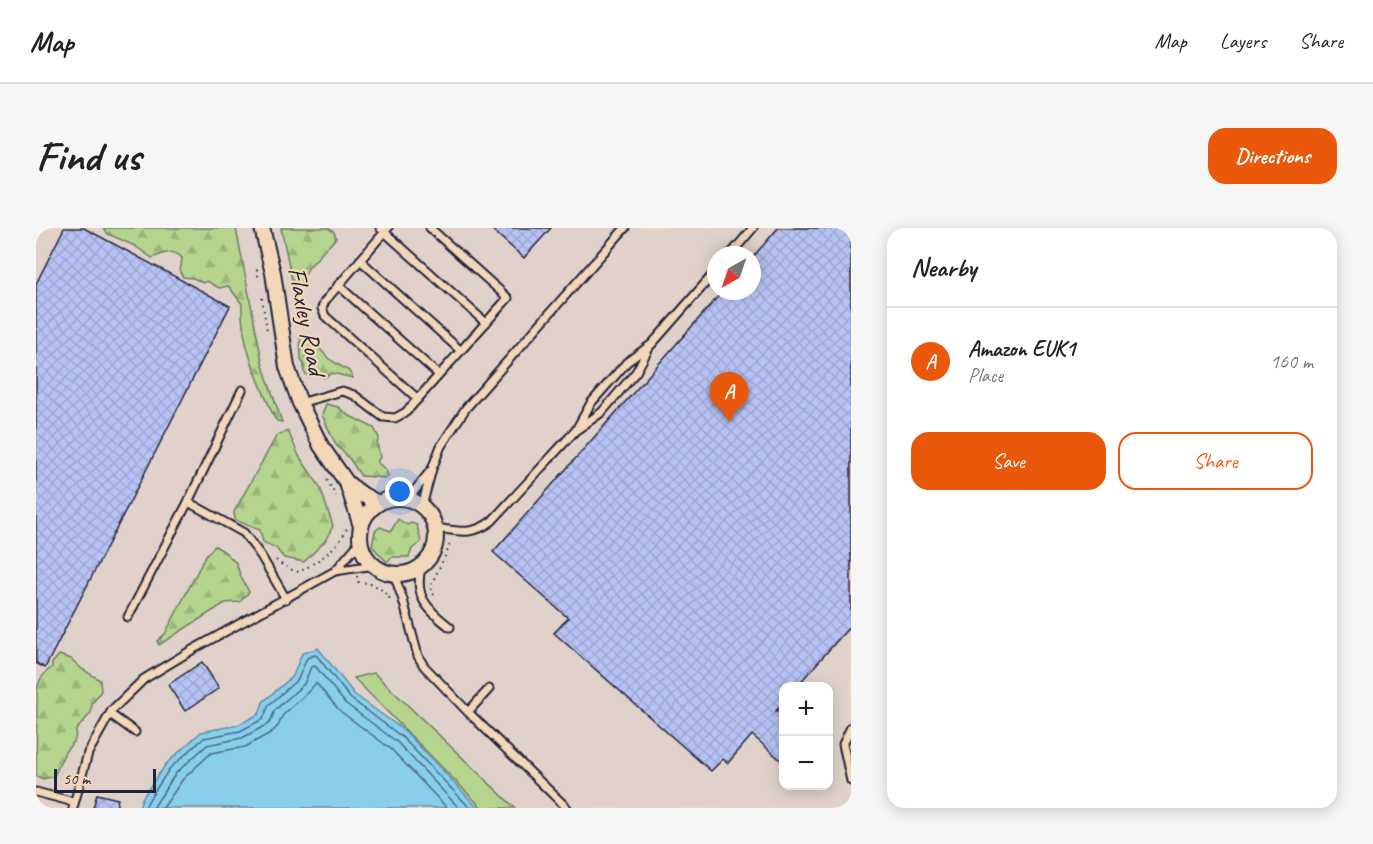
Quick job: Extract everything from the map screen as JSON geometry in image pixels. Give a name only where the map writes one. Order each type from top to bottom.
[{"type":"street","name":"Flaxley Road","points":[[262,228],[273,273],[287,367],[300,403],[321,446],[347,483]]},
{"type":"street","points":[[347,483],[378,503]]},
{"type":"street","points":[[347,483],[361,526]]},
{"type":"street","points":[[388,499],[408,499],[422,506],[428,512],[435,528],[433,549],[428,558],[421,566],[404,573],[394,574],[374,566],[363,551],[360,542],[364,517],[378,503],[388,499]]},
{"type":"lane","points":[[300,403],[342,391],[354,395],[383,417],[394,418],[406,412],[508,298],[430,228]]},
{"type":"lane","points":[[422,506],[441,446],[466,408],[625,228]]},
{"type":"lane","points":[[738,246],[753,228]]},
{"type":"lane","points":[[418,399],[325,316],[321,309],[325,301],[384,229],[486,323]]},
{"type":"lane","points":[[360,260],[461,351]]},
{"type":"lane","points":[[576,430],[591,403],[627,362],[651,344],[707,281]]},
{"type":"lane","points":[[338,285],[439,375]]},
{"type":"lane","points":[[435,528],[476,531],[492,521],[576,430],[602,412],[636,372],[651,344]]},
{"type":"lane","points":[[128,617],[188,502],[242,390]]},
{"type":"lane","points":[[408,499],[432,469]]},
{"type":"lane","points":[[188,502],[244,533],[261,556],[286,599]]},
{"type":"lane","points":[[36,792],[73,805],[88,753],[112,710],[144,679],[335,571],[360,542]]},
{"type":"lane","points":[[335,571],[374,566]]},
{"type":"lane","points":[[421,566],[420,593],[436,616],[450,627]]},
{"type":"lane","points":[[394,574],[418,656],[424,666],[567,808]]},
{"type":"lane","points":[[468,712],[489,689]]},
{"type":"lane","points":[[110,714],[135,732]]},
{"type":"lane","points":[[851,727],[843,744],[851,781]]},
{"type":"path","points":[[434,595],[430,587],[448,550],[451,538]]},
{"type":"path","points":[[357,576],[358,582],[371,583],[383,590],[389,598],[393,596]]},
{"type":"shaded area","points":[[41,228],[851,228],[851,808],[36,808],[36,235]]},
{"type":"green space","points":[[103,228],[236,228],[263,366],[282,422],[277,421],[274,417],[257,376],[247,348],[242,304],[230,288],[228,286],[219,288],[207,281],[203,283],[193,278],[183,277],[180,272],[182,258],[179,255],[168,253],[152,258],[135,246],[108,234]]},
{"type":"green space","points":[[281,228],[328,228],[334,232],[336,238],[309,267],[300,284],[292,280]]},
{"type":"green space","points":[[300,334],[313,341],[329,359],[349,371],[353,378],[332,373],[324,378],[317,374],[309,377],[304,372],[304,364],[301,360]]},
{"type":"green space","points":[[326,404],[338,407],[348,415],[374,428],[379,438],[377,443],[380,457],[377,462],[386,470],[388,476],[386,478],[361,476],[349,458],[336,445],[322,415]]},
{"type":"green space","points":[[288,431],[299,456],[320,487],[333,526],[325,541],[304,562],[284,558],[276,548],[263,542],[260,530],[235,520],[234,512],[277,435]]},
{"type":"green space","points":[[398,519],[407,525],[411,523],[417,525],[421,542],[412,549],[409,557],[392,557],[387,562],[372,546],[375,531],[380,527],[391,531]]},
{"type":"green space","points":[[215,546],[236,563],[249,592],[240,602],[225,603],[159,645],[157,641],[165,634],[206,555]]},
{"type":"green space","points":[[59,655],[71,659],[100,680],[101,691],[92,704],[91,713],[76,730],[75,740],[65,752],[54,776],[43,779],[36,776],[37,689],[42,677]]},
{"type":"green space","points":[[374,673],[515,808],[482,808],[354,678]]},
{"type":"water","points":[[318,648],[354,694],[406,732],[478,808],[139,808],[142,798],[166,764],[201,732],[238,725],[259,714],[263,702],[293,676],[302,653]]},
{"type":"building","points":[[64,228],[84,228],[230,306],[45,668],[36,663],[36,284]]},
{"type":"building","points":[[490,228],[551,228],[524,258]]},
{"type":"building","points":[[778,228],[851,228],[851,625],[801,682],[779,682],[779,708],[776,711],[779,714],[779,759],[752,735],[728,763],[723,759],[711,771],[554,633],[568,618],[493,552],[715,300],[761,300],[761,248]]},
{"type":"building","points":[[202,662],[219,688],[185,711],[168,685]]},
{"type":"building","points":[[97,794],[118,799],[116,808],[93,808]]},
{"type":"place","name":"Amazon EUK1","points":[[729,422]]}]
